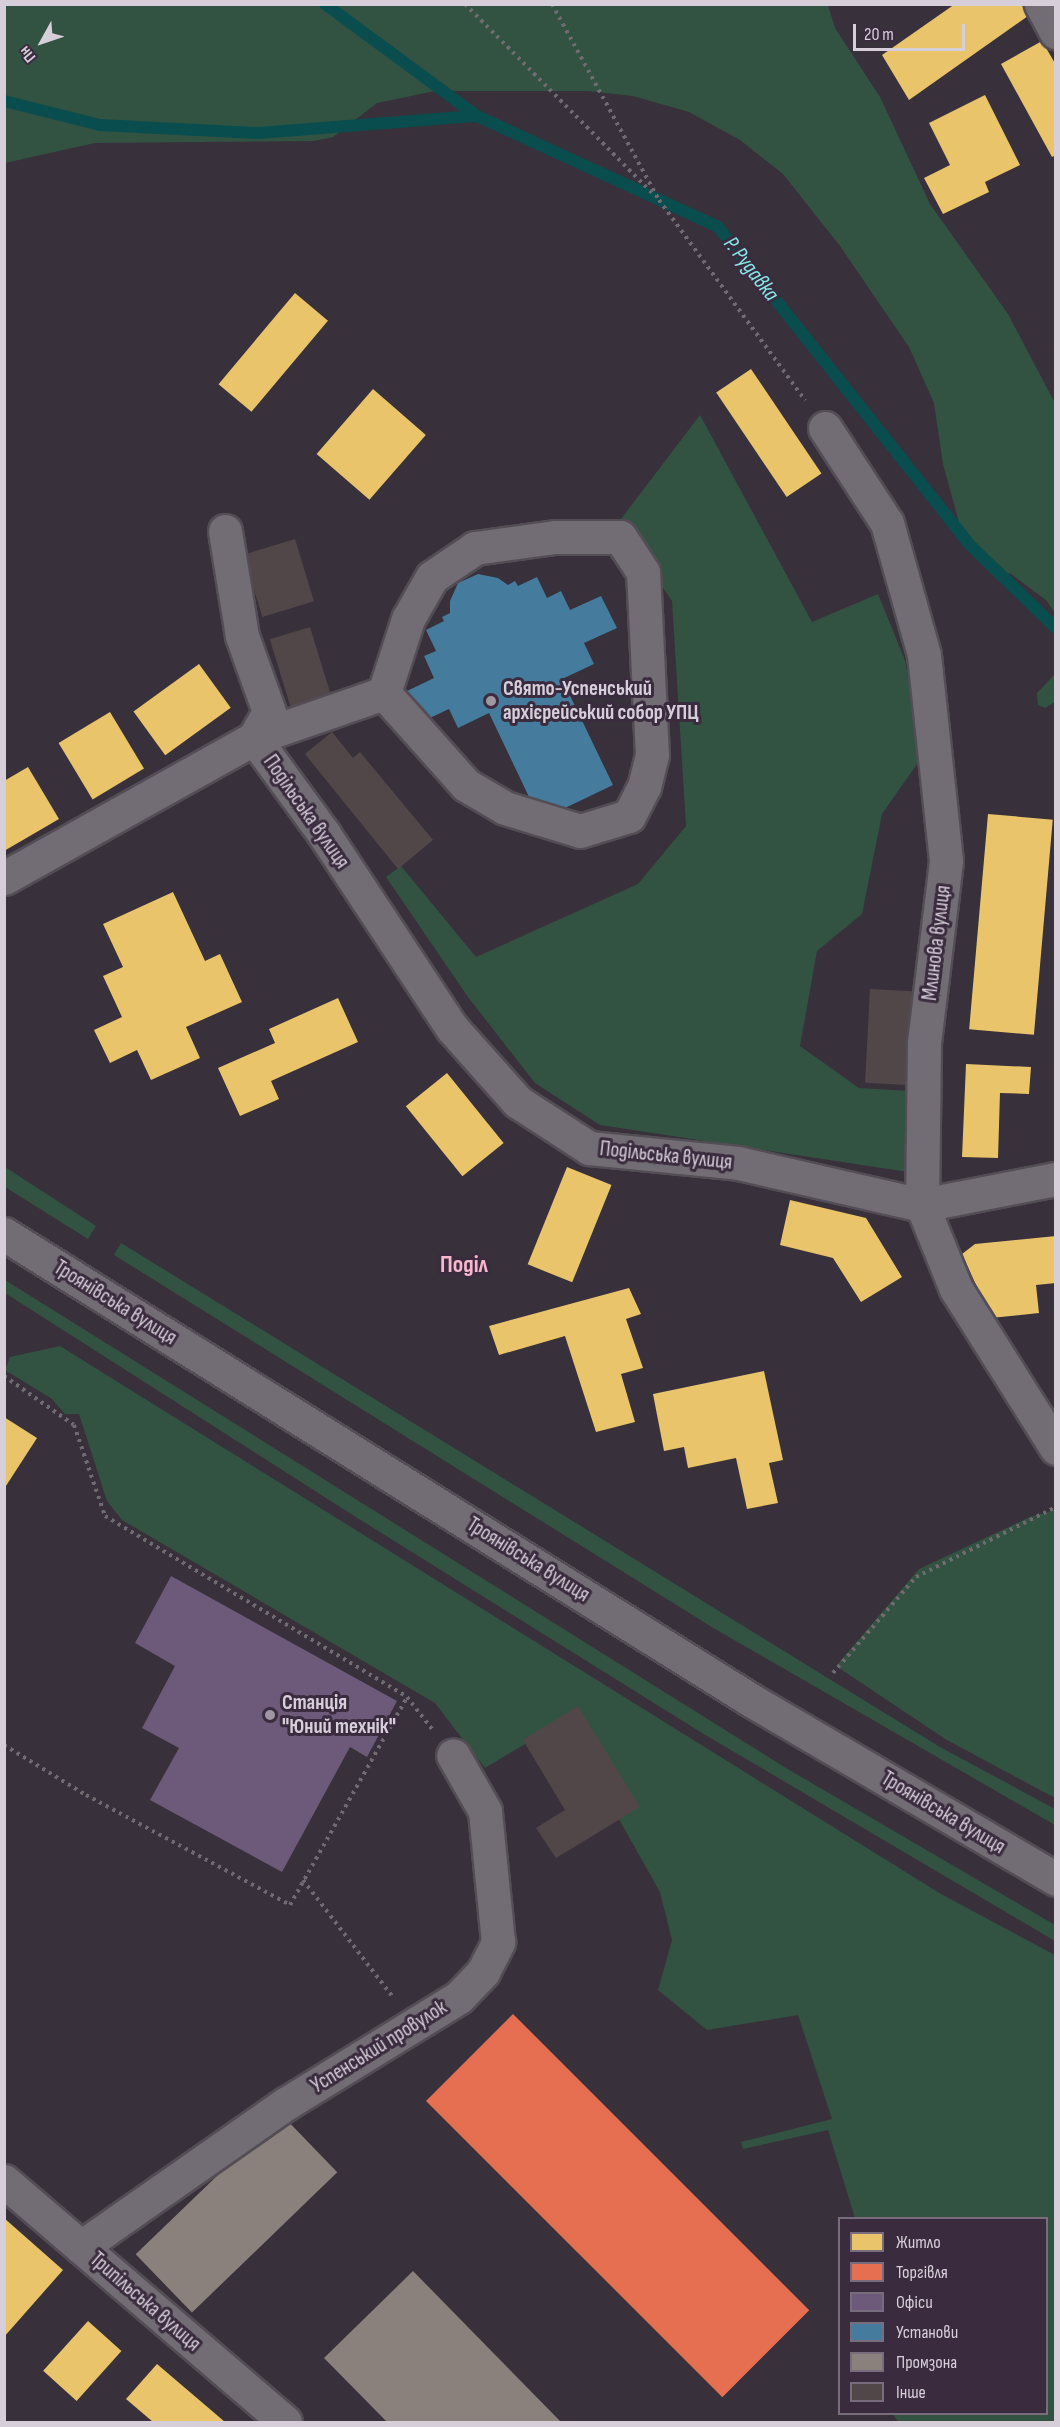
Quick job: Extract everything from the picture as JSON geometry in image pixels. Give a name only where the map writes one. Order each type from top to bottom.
[{"type":"street","points":[[1041,4],[1056,32]]},
{"type":"street","name":"Млинова вулиця","points":[[825,428],[886,523],[924,655],[946,861],[924,1044],[922,1205],[956,1289],[1052,1434]]},
{"type":"street","name":"Подільська вулиця","points":[[4,878],[254,738],[269,712],[242,636],[225,531]]},
{"type":"street","points":[[555,537],[621,537],[643,572],[652,755],[644,787],[629,816],[580,831],[505,808],[466,785],[384,693],[408,619],[432,577],[475,548],[555,537]]},
{"type":"street","points":[[254,738],[384,693]]},
{"type":"street","name":"Подільська вулиця","points":[[254,738],[324,834],[452,1028],[518,1102],[589,1148],[738,1163],[922,1205],[1056,1179]]},
{"type":"street","name":"Троянівська вулиця","points":[[4,1234],[751,1700],[1056,1879]]},
{"type":"street","name":"Успенський провулок","points":[[81,2247],[287,2103],[459,1997],[483,1972],[498,1942],[485,1811],[453,1755]]},
{"type":"street","name":"Трипільська вулиця","points":[[4,2181],[285,2422]]},
{"type":"path","points":[[465,4],[659,200]]},
{"type":"path","points":[[552,4],[659,200],[825,428]]},
{"type":"path","points":[[4,1376],[75,1425],[105,1516],[407,1697],[453,1755]]},
{"type":"path","points":[[833,1673],[916,1577],[1056,1507]]},
{"type":"path","points":[[4,1745],[86,1795],[290,1905],[407,1697]]},
{"type":"path","points":[[303,1880],[414,2025]]},
{"type":"green space","points":[[5,4],[828,5],[835,28],[880,97],[930,204],[1008,314],[1055,403],[1055,613],[1046,600],[1011,574],[987,568],[966,548],[943,464],[934,403],[909,347],[840,246],[783,174],[740,140],[689,112],[633,96],[588,91],[435,91],[377,103],[333,137],[314,141],[95,143],[5,163]]},
{"type":"green space","points":[[700,415],[812,622],[878,594],[905,660],[922,757],[882,814],[862,914],[817,951],[800,1046],[859,1088],[910,1091],[908,1172],[600,1125],[535,1083],[468,997],[386,877],[401,866],[476,957],[638,884],[686,826],[672,601],[618,523]]},
{"type":"green space","points":[[1055,674],[1055,702],[1045,708],[1038,705],[1037,693]]},
{"type":"green space","points":[[5,1167],[96,1226],[88,1239],[5,1187]]},
{"type":"green space","points":[[121,1243],[940,1747],[1055,1809],[1055,1825],[715,1629],[114,1255]]},
{"type":"green space","points":[[5,1280],[786,1768],[1055,1925],[1055,1941],[702,1733],[359,1519],[5,1293]]},
{"type":"green space","points":[[60,1346],[941,1894],[1055,1955],[1055,2422],[898,2422],[894,2415],[1048,2415],[1048,2217],[855,2217],[828,2130],[743,2149],[741,2142],[832,2119],[798,2015],[707,2030],[658,1990],[672,1940],[660,1892],[572,1736],[550,1729],[485,1768],[435,1703],[122,1520],[107,1501],[79,1414],[65,1414],[52,1399],[5,1370],[10,1357]]},
{"type":"green space","points":[[1056,1510],[1055,1798],[945,1739],[836,1666],[919,1569],[1030,1517]]},
{"type":"building: Житло","points":[[955,4],[1021,4],[1028,16],[909,100],[882,55]]},
{"type":"building: Житло","points":[[1042,41],[1056,65],[1056,155],[1052,157],[1001,64]]},
{"type":"building: Житло","points":[[985,95],[1020,165],[985,182],[989,192],[943,214],[924,178],[950,165],[929,123]]},
{"type":"building: Житло","points":[[295,293],[328,321],[251,412],[219,384]]},
{"type":"building: Житло","points":[[751,369],[821,473],[787,497],[716,392]]},
{"type":"building: Житло","points":[[373,389],[426,435],[369,500],[317,454]]},
{"type":"building: Житло","points":[[199,664],[231,708],[165,755],[133,712]]},
{"type":"building: Житло","points":[[110,712],[144,769],[93,799],[59,743]]},
{"type":"building: Житло","points":[[28,767],[59,819],[4,851],[4,781]]},
{"type":"building: Житло","points":[[988,814],[1053,820],[1034,1035],[969,1029]]},
{"type":"building: Житло","points":[[173,892],[205,961],[220,954],[242,1002],[186,1027],[200,1058],[151,1080],[137,1050],[110,1063],[94,1030],[122,1017],[103,976],[123,967],[103,924]]},
{"type":"building: Житло","points":[[338,998],[358,1042],[271,1081],[279,1099],[240,1116],[218,1068],[275,1043],[269,1029]]},
{"type":"building: Житло","points":[[966,1064],[1031,1067],[1029,1094],[1000,1093],[998,1158],[962,1157]]},
{"type":"building: Житло","points":[[447,1073],[504,1143],[462,1176],[406,1106]]},
{"type":"building: Житло","points":[[567,1167],[612,1185],[572,1282],[528,1264]]},
{"type":"building: Житло","points":[[790,1200],[866,1218],[902,1277],[861,1302],[833,1258],[780,1245]]},
{"type":"building: Житло","points":[[1056,1236],[1056,1283],[1036,1285],[1039,1313],[991,1318],[962,1254],[975,1244]]},
{"type":"building: Житло","points":[[629,1288],[641,1314],[626,1319],[643,1368],[621,1374],[635,1422],[596,1432],[565,1336],[499,1355],[489,1326]]},
{"type":"building: Житло","points":[[764,1371],[783,1460],[769,1463],[778,1503],[747,1509],[736,1458],[688,1468],[684,1447],[664,1451],[653,1394]]},
{"type":"building: Житло","points":[[4,1417],[37,1438],[4,1489]]},
{"type":"building: Житло","points":[[4,2218],[63,2270],[4,2337]]},
{"type":"building: Житло","points":[[88,2321],[121,2351],[77,2401],[43,2371]]},
{"type":"building: Житло","points":[[157,2364],[225,2422],[153,2422],[126,2399]]},
{"type":"building: Торгівля","points":[[513,2014],[809,2310],[722,2397],[426,2101]]},
{"type":"building: Офіси","name":"Станція \"Юний технік\"","points":[[171,1576],[397,1701],[367,1757],[350,1747],[282,1872],[150,1800],[179,1748],[142,1728],[175,1666],[135,1643]]},
{"type":"building: Установи","name":"Свято-Успенський архієрейський собор УПЦ","points":[[478,574],[498,578],[508,585],[515,581],[518,586],[537,577],[547,598],[561,591],[570,610],[601,596],[617,628],[584,643],[594,664],[562,679],[613,785],[540,820],[489,713],[458,728],[449,709],[419,723],[405,692],[434,678],[424,656],[436,651],[426,630],[444,621],[442,617],[450,613],[450,601],[458,583]]},
{"type":"building: Промзона","points":[[281,2114],[337,2172],[192,2313],[136,2254]]},
{"type":"building: Промзона","points":[[413,2271],[561,2422],[387,2422],[324,2358]]},
{"type":"building: Інше","points":[[295,539],[314,601],[262,617],[243,555]]},
{"type":"building: Інше","points":[[310,627],[333,703],[293,715],[270,639]]},
{"type":"building: Інше","points":[[332,732],[353,758],[360,752],[433,840],[398,869],[305,754]]},
{"type":"building: Інше","points":[[870,989],[912,991],[907,1085],[865,1083]]},
{"type":"building: Інше","points":[[578,1706],[640,1807],[556,1858],[536,1828],[565,1810],[523,1740]]},
{"type":"waterway","name":"Р. Рудавка","points":[[325,4],[477,116],[718,227],[971,546],[1056,628]]},
{"type":"waterway","points":[[4,101],[100,125],[259,133],[477,116]]},
{"type":"place","name":"Свято-Успенський архієрейський собор УПЦ","points":[[491,701]]},
{"type":"place","name":"Станція \"Юний технік\"","points":[[270,1715]]},
{"type":"district","name":"Поділ","points":[[464,1265]]}]
